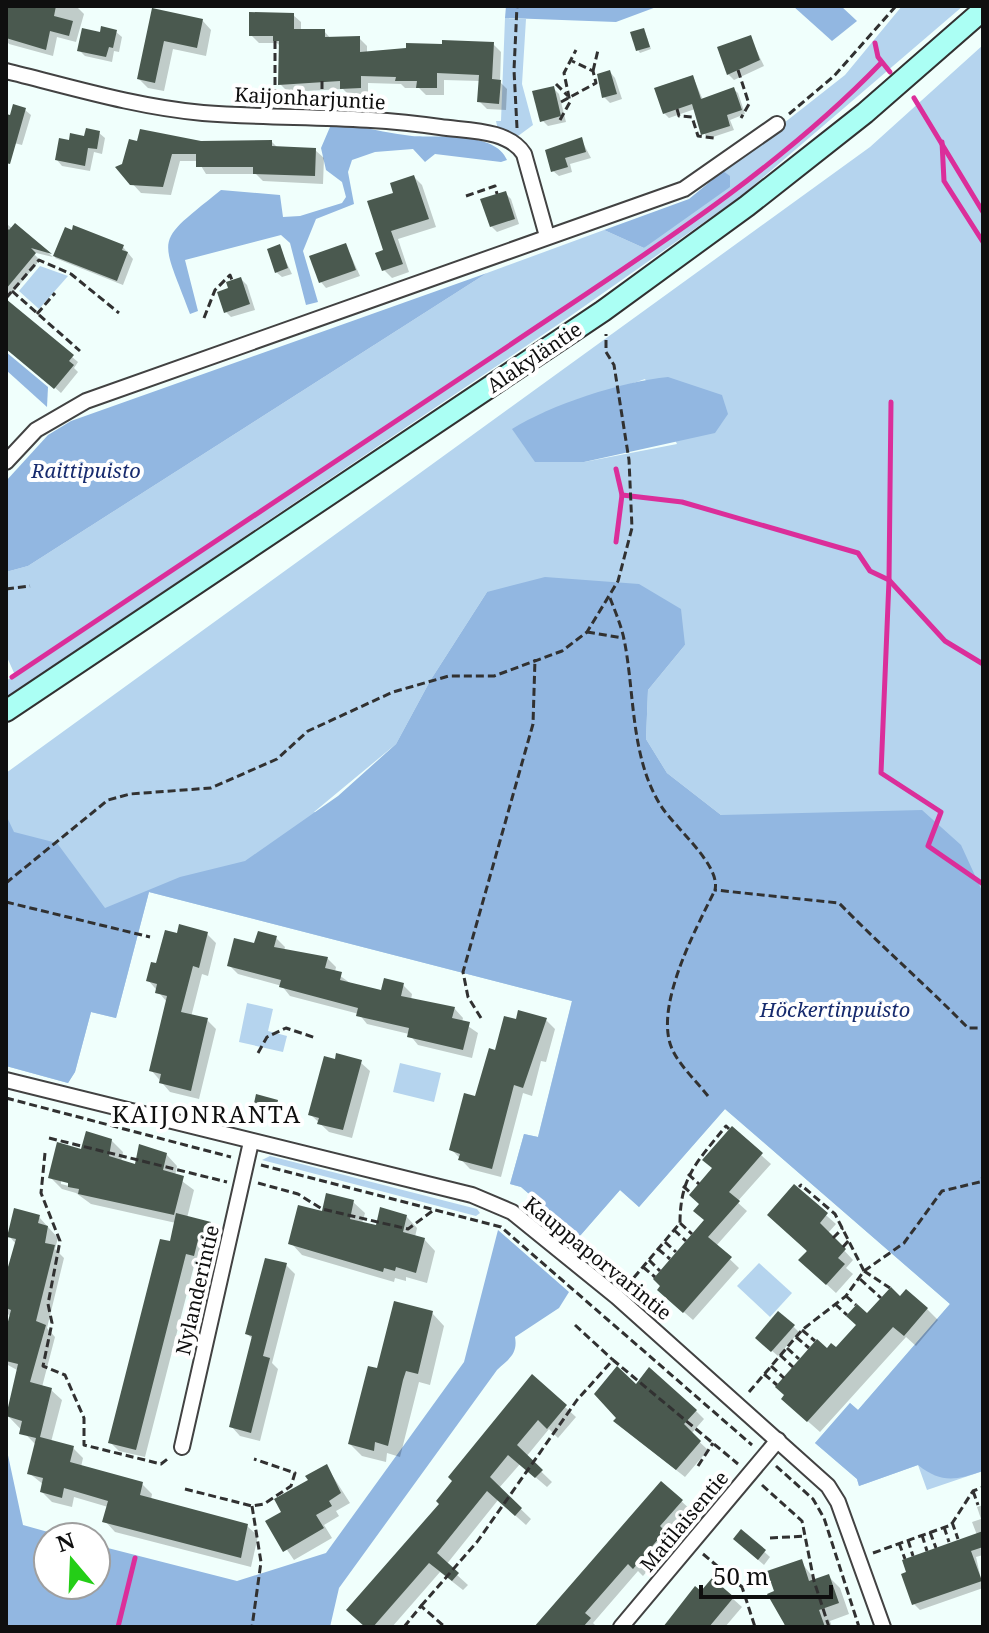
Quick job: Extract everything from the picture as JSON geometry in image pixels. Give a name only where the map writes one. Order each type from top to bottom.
[{"type":"main road","name":"Alakyläntie","points":[[6,711],[603,311],[782,178],[983,10]]},
{"type":"main road","name":"Alakyläntie","points":[[6,719],[63,675]]},
{"type":"street","name":"Kaijonharjuntie","points":[[6,71],[117,98],[201,112],[322,116],[446,128],[506,138],[518,144]]},
{"type":"street","points":[[6,462],[36,430],[86,401],[684,189],[777,124]]},
{"type":"street","points":[[518,144],[524,154],[547,236]]},
{"type":"street","name":"Kauppaporvarintie","points":[[6,1080],[492,1202],[512,1212],[617,1297],[828,1486],[838,1502],[883,1627]]},
{"type":"street","name":"Nylanderintie","points":[[182,1447],[251,1142]]},
{"type":"street","name":"Matilaisentie","points":[[621,1627],[750,1474],[767,1458],[778,1440]]},
{"type":"path","points":[[517,6],[514,70],[518,144]]},
{"type":"path","points":[[777,124],[834,76],[896,6]]},
{"type":"path","points":[[275,41],[275,92],[284,97]]},
{"type":"path","points":[[560,120],[569,98],[564,73],[576,50]]},
{"type":"path","points":[[561,102],[596,83],[593,71],[598,50]]},
{"type":"path","points":[[572,61],[593,71]]},
{"type":"path","points":[[738,70],[749,104],[741,118]]},
{"type":"path","points":[[322,81],[322,116]]},
{"type":"path","points":[[556,84],[569,98]]},
{"type":"path","points":[[677,109],[679,116],[692,117],[698,136],[707,140],[714,138]]},
{"type":"path","points":[[466,196],[495,186],[497,194]]},
{"type":"path","points":[[6,298],[39,260],[71,274],[119,313]]},
{"type":"path","points":[[204,318],[215,290],[230,275],[232,280]]},
{"type":"path","points":[[12,291],[80,351]]},
{"type":"path","points":[[37,314],[55,293]]},
{"type":"path","points":[[6,883],[108,800],[130,794],[211,788],[277,759],[308,731],[393,692],[449,676],[494,676],[562,651],[587,632],[618,581],[632,528],[629,460],[614,365],[606,352],[606,334]]},
{"type":"path","points":[[6,589],[30,586]]},
{"type":"path","points":[[609,596],[624,638],[631,703],[648,779],[660,805],[703,855],[717,882],[691,939],[668,1008],[672,1050],[708,1096]]},
{"type":"path","points":[[587,632],[624,638]]},
{"type":"path","points":[[481,1018],[468,997],[463,972],[533,724],[535,659]]},
{"type":"path","points":[[715,890],[839,903],[896,961],[936,992],[968,1028],[983,1028]]},
{"type":"path","points":[[6,902],[150,937]]},
{"type":"path","points":[[258,1053],[267,1037],[286,1028],[316,1038]]},
{"type":"path","points":[[6,1098],[501,1227],[813,1499],[824,1518],[859,1627]]},
{"type":"path","points":[[617,1297],[680,1223],[683,1186],[688,1174],[726,1126],[729,1129]]},
{"type":"path","points":[[49,1138],[298,1194],[322,1209],[408,1229],[435,1209]]},
{"type":"path","points":[[45,1153],[41,1193],[60,1241],[48,1304],[52,1323],[43,1366],[65,1375],[84,1418],[84,1445],[161,1464],[182,1447]]},
{"type":"path","points":[[688,1174],[699,1184]]},
{"type":"path","points":[[738,1404],[802,1330],[846,1296],[864,1271],[904,1243],[942,1191],[982,1183],[983,1177]]},
{"type":"path","points":[[799,1187],[801,1185],[828,1210],[843,1228],[864,1271],[890,1288]]},
{"type":"path","points":[[683,1186],[691,1193]]},
{"type":"path","points":[[680,1223],[692,1234]]},
{"type":"path","points":[[833,1238],[843,1228]]},
{"type":"path","points":[[674,1230],[686,1241]]},
{"type":"path","points":[[843,1247],[849,1240]]},
{"type":"path","points":[[665,1242],[676,1252]]},
{"type":"path","points":[[658,1249],[670,1259]]},
{"type":"path","points":[[649,1260],[660,1271]]},
{"type":"path","points":[[643,1267],[655,1277]]},
{"type":"path","points":[[860,1279],[881,1298]]},
{"type":"path","points":[[846,1296],[856,1305]]},
{"type":"path","points":[[835,1304],[847,1315]]},
{"type":"path","points":[[575,1325],[796,1514],[806,1536],[814,1581],[829,1627]]},
{"type":"path","points":[[802,1330],[815,1341]]},
{"type":"path","points":[[796,1337],[809,1348]]},
{"type":"path","points":[[787,1348],[799,1359]]},
{"type":"path","points":[[780,1355],[793,1367]]},
{"type":"path","points":[[404,1627],[477,1542],[577,1400],[613,1360]]},
{"type":"path","points":[[771,1366],[784,1378]]},
{"type":"path","points":[[764,1374],[777,1385]]},
{"type":"path","points":[[698,1466],[713,1443]]},
{"type":"path","points":[[185,1489],[252,1506],[264,1504],[291,1486],[295,1473],[254,1459]]},
{"type":"path","points":[[858,1558],[944,1527],[952,1522],[973,1491],[983,1487]]},
{"type":"path","points":[[973,1491],[978,1505]]},
{"type":"path","points":[[252,1506],[261,1562],[252,1627]]},
{"type":"path","points":[[952,1522],[958,1539]]},
{"type":"path","points":[[944,1527],[949,1542]]},
{"type":"path","points":[[930,1532],[936,1548]]},
{"type":"path","points":[[922,1535],[927,1551]]},
{"type":"path","points":[[770,1538],[806,1536]]},
{"type":"path","points":[[908,1540],[913,1556]]},
{"type":"path","points":[[691,1543],[742,1587],[754,1626]]},
{"type":"path","points":[[899,1543],[905,1559]]},
{"type":"path","points":[[421,1606],[445,1627]]},
{"type":"green space","points":[[506,6],[659,6],[616,22],[505,18]]},
{"type":"green space","points":[[793,6],[841,6],[857,21],[832,41]]},
{"type":"green space","points":[[902,6],[963,6],[740,197],[569,317],[6,698],[6,681],[15,675],[6,655],[6,572],[28,566],[487,273],[604,230],[644,248],[730,177],[723,171],[845,75]]},
{"type":"green space","points":[[505,18],[526,19],[522,84],[533,125],[518,136],[498,130],[496,121],[501,121]]},
{"type":"green space","points":[[983,45],[983,1471],[927,1490],[918,1465],[859,1486],[857,1479],[815,1443],[850,1403],[858,1410],[950,1304],[725,1109],[639,1207],[620,1190],[579,1237],[521,1187],[510,1184],[524,1134],[538,1137],[572,1001],[149,892],[116,1018],[91,1012],[75,1072],[68,1083],[6,1066],[6,773],[870,147]],"holes":[[[645,379],[677,444],[584,462],[535,462],[605,393]],[[487,592],[685,645],[648,690],[646,739],[667,773],[721,815],[767,815],[973,873],[314,812],[396,744],[430,681]]]},
{"type":"green space","points":[[354,126],[412,136],[478,140],[491,144],[507,160],[501,162],[435,154],[425,162],[413,149],[375,152],[352,160],[348,172],[354,204],[316,219],[303,251],[318,302],[306,305],[290,243],[281,235],[185,260],[198,311],[190,314],[169,254],[173,232],[221,190],[280,195],[283,217],[300,216],[342,203],[346,197],[342,182],[326,170],[321,148],[330,127]]},
{"type":"green space","points":[[723,171],[730,176],[730,187],[644,248],[604,230],[689,199]]},
{"type":"green space","points":[[40,266],[68,276],[39,309],[19,291]]},
{"type":"green space","name":"Raittipuisto","points":[[487,273],[28,566],[6,572],[6,481],[48,435],[71,421]]},
{"type":"green space","points":[[6,352],[48,387],[47,407],[6,370]]},
{"type":"green space","points":[[668,377],[722,395],[728,414],[715,433],[584,462],[535,462],[512,429],[546,411],[587,396],[630,383]]},
{"type":"green space","name":"Höckertinpuisto","points":[[545,577],[639,584],[681,609],[685,645],[648,690],[646,739],[667,773],[721,815],[922,810],[961,845],[983,893],[983,1471],[965,1477],[942,1478],[918,1465],[859,1486],[857,1479],[815,1443],[850,1403],[858,1410],[950,1304],[725,1109],[639,1207],[620,1190],[579,1237],[521,1187],[510,1184],[524,1134],[538,1137],[572,1001],[149,892],[116,1018],[91,1012],[75,1072],[68,1083],[6,1066],[6,815],[14,832],[57,843],[105,908],[180,877],[245,861],[338,796],[396,744],[430,681],[487,592]]},
{"type":"green space","points":[[247,1003],[273,1009],[268,1031],[287,1036],[283,1052],[239,1042]]},
{"type":"green space","points":[[400,1063],[441,1073],[434,1102],[393,1092]]},
{"type":"green space","points":[[270,1156],[477,1209],[480,1213],[476,1216],[262,1160]]},
{"type":"green space","points":[[498,1230],[569,1292],[559,1308],[515,1337],[512,1356],[497,1370],[339,1588],[330,1627],[6,1627],[6,1446],[23,1525],[32,1528],[32,1601],[112,1601],[112,1549],[237,1581],[326,1553],[464,1362]]},
{"type":"green space","points":[[759,1263],[792,1293],[770,1317],[737,1286]]},
{"type":"building","points":[[6,6],[56,6],[54,16],[73,21],[69,36],[50,31],[46,50],[6,38]]},
{"type":"building","points":[[152,8],[203,19],[197,48],[164,41],[155,83],[137,79]]},
{"type":"building","points":[[249,12],[294,13],[294,29],[325,29],[325,37],[360,36],[360,52],[406,48],[406,43],[442,44],[442,40],[494,42],[492,79],[501,80],[499,104],[477,102],[479,75],[437,73],[437,88],[416,88],[417,81],[395,81],[396,77],[361,76],[361,88],[340,89],[340,81],[278,85],[279,41],[273,41],[273,36],[249,36]]},
{"type":"building","points":[[101,26],[117,30],[113,48],[109,47],[106,57],[77,51],[82,28],[100,32]]},
{"type":"building","points":[[644,28],[650,47],[636,51],[630,32]]},
{"type":"building","points":[[751,35],[760,60],[727,75],[717,47]]},
{"type":"building","points":[[610,70],[617,94],[602,98],[597,74]]},
{"type":"building","points":[[693,75],[701,99],[734,87],[742,110],[727,115],[730,126],[701,135],[692,104],[663,114],[654,88]]},
{"type":"building","points":[[554,86],[561,116],[540,122],[532,91]]},
{"type":"building","points":[[13,104],[26,108],[10,164],[6,163],[6,114],[10,115]]},
{"type":"building","points":[[86,128],[100,131],[97,149],[88,148],[85,166],[55,160],[59,138],[69,140],[70,133],[84,136]]},
{"type":"building","points":[[140,129],[201,141],[272,140],[272,146],[316,148],[315,176],[253,174],[253,167],[196,167],[196,154],[172,154],[163,187],[130,185],[115,167],[122,164],[129,139],[137,141]]},
{"type":"building","points":[[582,137],[586,152],[565,158],[568,167],[551,172],[545,150]]},
{"type":"building","points":[[414,175],[429,219],[391,231],[403,264],[382,271],[375,253],[383,250],[367,201],[393,193],[390,183]]},
{"type":"building","points":[[506,191],[515,219],[490,227],[480,199]]},
{"type":"building","points":[[15,223],[52,254],[31,248],[36,253],[6,289],[6,227],[9,230]]},
{"type":"building","points":[[73,225],[124,245],[122,250],[128,252],[117,281],[53,256],[65,227],[72,230]]},
{"type":"building","points":[[346,243],[356,270],[319,283],[309,256]]},
{"type":"building","points":[[280,244],[288,268],[275,273],[267,249]]},
{"type":"building","points":[[241,277],[250,304],[224,313],[217,292],[228,288],[226,282]]},
{"type":"building","points":[[6,299],[74,355],[69,361],[74,365],[54,389],[6,349]]},
{"type":"building","points":[[179,924],[208,932],[199,968],[193,966],[181,1012],[208,1018],[191,1091],[159,1083],[161,1074],[149,1071],[167,996],[155,993],[157,984],[146,981],[151,962],[156,963],[165,930],[177,933]]},
{"type":"building","points":[[258,931],[277,936],[274,947],[328,957],[325,968],[342,972],[340,980],[381,990],[384,978],[404,983],[401,996],[455,1007],[452,1018],[470,1022],[463,1050],[407,1037],[409,1028],[356,1016],[358,1008],[279,987],[281,980],[227,966],[234,938],[254,943]]},
{"type":"building","points":[[518,1010],[547,1018],[523,1088],[514,1085],[492,1169],[458,1160],[460,1154],[449,1150],[464,1093],[475,1096],[489,1048],[495,1050],[504,1016],[516,1019]]},
{"type":"building","points":[[336,1053],[362,1060],[343,1130],[317,1124],[319,1118],[308,1115],[324,1056],[335,1059]]},
{"type":"building","points":[[256,1094],[278,1100],[275,1114],[253,1108]]},
{"type":"building","points":[[732,1126],[763,1153],[729,1192],[740,1201],[708,1237],[732,1257],[683,1313],[657,1290],[660,1286],[653,1279],[704,1220],[693,1211],[699,1204],[689,1195],[712,1168],[702,1160]]},
{"type":"building","points":[[86,1131],[112,1139],[109,1156],[135,1164],[139,1144],[167,1153],[163,1170],[184,1176],[174,1215],[78,1194],[79,1189],[68,1187],[68,1183],[48,1178],[57,1142],[81,1149]]},
{"type":"building","points":[[794,1184],[828,1213],[820,1223],[846,1249],[838,1258],[845,1264],[826,1285],[798,1260],[807,1251],[767,1215]]},
{"type":"building","points":[[326,1193],[354,1200],[350,1219],[376,1225],[380,1207],[407,1215],[403,1232],[425,1238],[416,1273],[396,1267],[395,1271],[384,1268],[383,1272],[288,1244],[298,1205],[322,1211]]},
{"type":"building","points":[[14,1208],[40,1215],[38,1223],[48,1226],[45,1243],[55,1245],[36,1321],[46,1325],[30,1382],[52,1388],[40,1437],[74,1446],[70,1462],[143,1482],[140,1495],[248,1524],[241,1558],[112,1525],[112,1521],[102,1521],[108,1501],[64,1488],[62,1498],[40,1492],[43,1478],[27,1474],[36,1438],[19,1434],[22,1421],[6,1416],[18,1364],[6,1361],[6,1329],[11,1310],[6,1308],[6,1274],[16,1239],[7,1237]]},
{"type":"building","points":[[176,1213],[211,1222],[207,1238],[199,1236],[194,1256],[186,1254],[136,1450],[108,1443],[160,1239],[170,1241]]},
{"type":"building","points":[[265,1258],[287,1263],[263,1356],[270,1358],[251,1433],[229,1427],[252,1336],[245,1334]]},
{"type":"building","points":[[891,1287],[900,1296],[906,1289],[928,1308],[904,1336],[893,1327],[807,1422],[781,1399],[784,1395],[775,1387],[817,1339],[827,1348],[831,1343],[836,1347],[856,1325],[846,1316],[857,1304],[867,1313]]},
{"type":"building","points":[[394,1301],[433,1311],[418,1374],[406,1371],[403,1380],[388,1446],[375,1442],[374,1451],[348,1444],[368,1366],[377,1368]]},
{"type":"building","points":[[778,1311],[795,1325],[771,1352],[755,1338]]},
{"type":"building","points":[[617,1366],[636,1384],[649,1367],[697,1410],[684,1424],[701,1441],[676,1470],[613,1421],[616,1418],[594,1394]]},
{"type":"building","points":[[532,1374],[567,1405],[547,1429],[538,1420],[517,1445],[543,1470],[535,1478],[508,1455],[490,1477],[522,1508],[515,1516],[487,1491],[437,1553],[459,1573],[452,1581],[429,1563],[373,1627],[365,1627],[346,1610],[439,1504],[436,1501],[452,1481],[448,1477]]},
{"type":"building","points":[[327,1464],[341,1493],[329,1501],[332,1506],[316,1515],[324,1528],[283,1552],[265,1521],[281,1512],[274,1499],[308,1480],[305,1476]]},
{"type":"building","points":[[661,1481],[683,1500],[660,1526],[665,1531],[633,1569],[628,1564],[585,1613],[591,1618],[583,1627],[534,1627]]},
{"type":"building","points":[[741,1529],[766,1550],[758,1560],[733,1539]]},
{"type":"building","points":[[983,1531],[983,1547],[971,1551],[982,1581],[912,1605],[901,1574],[906,1572],[902,1560]]},
{"type":"building","points":[[802,1559],[809,1581],[829,1574],[839,1603],[819,1610],[825,1627],[786,1627],[767,1594],[774,1591],[767,1571]]},
{"type":"building","points":[[712,1578],[734,1597],[709,1627],[663,1627],[695,1586],[701,1591]]},
{"type":"waterway","points":[[875,43],[878,57],[890,72]]},
{"type":"waterway","points":[[12,677],[698,217],[794,144],[881,63]]},
{"type":"waterway","points":[[914,98],[983,212]]},
{"type":"waterway","points":[[942,142],[944,181],[983,242]]},
{"type":"waterway","points":[[891,402],[889,580],[881,773],[941,812],[928,846],[983,884]]},
{"type":"waterway","points":[[616,469],[622,495],[616,542]]},
{"type":"waterway","points":[[622,495],[682,502],[858,553],[870,571],[889,580],[945,641],[983,664]]},
{"type":"waterway","points":[[118,1627],[135,1558]]},
{"type":"district","name":"KAIJONRANTA","points":[[207,1113]]}]
